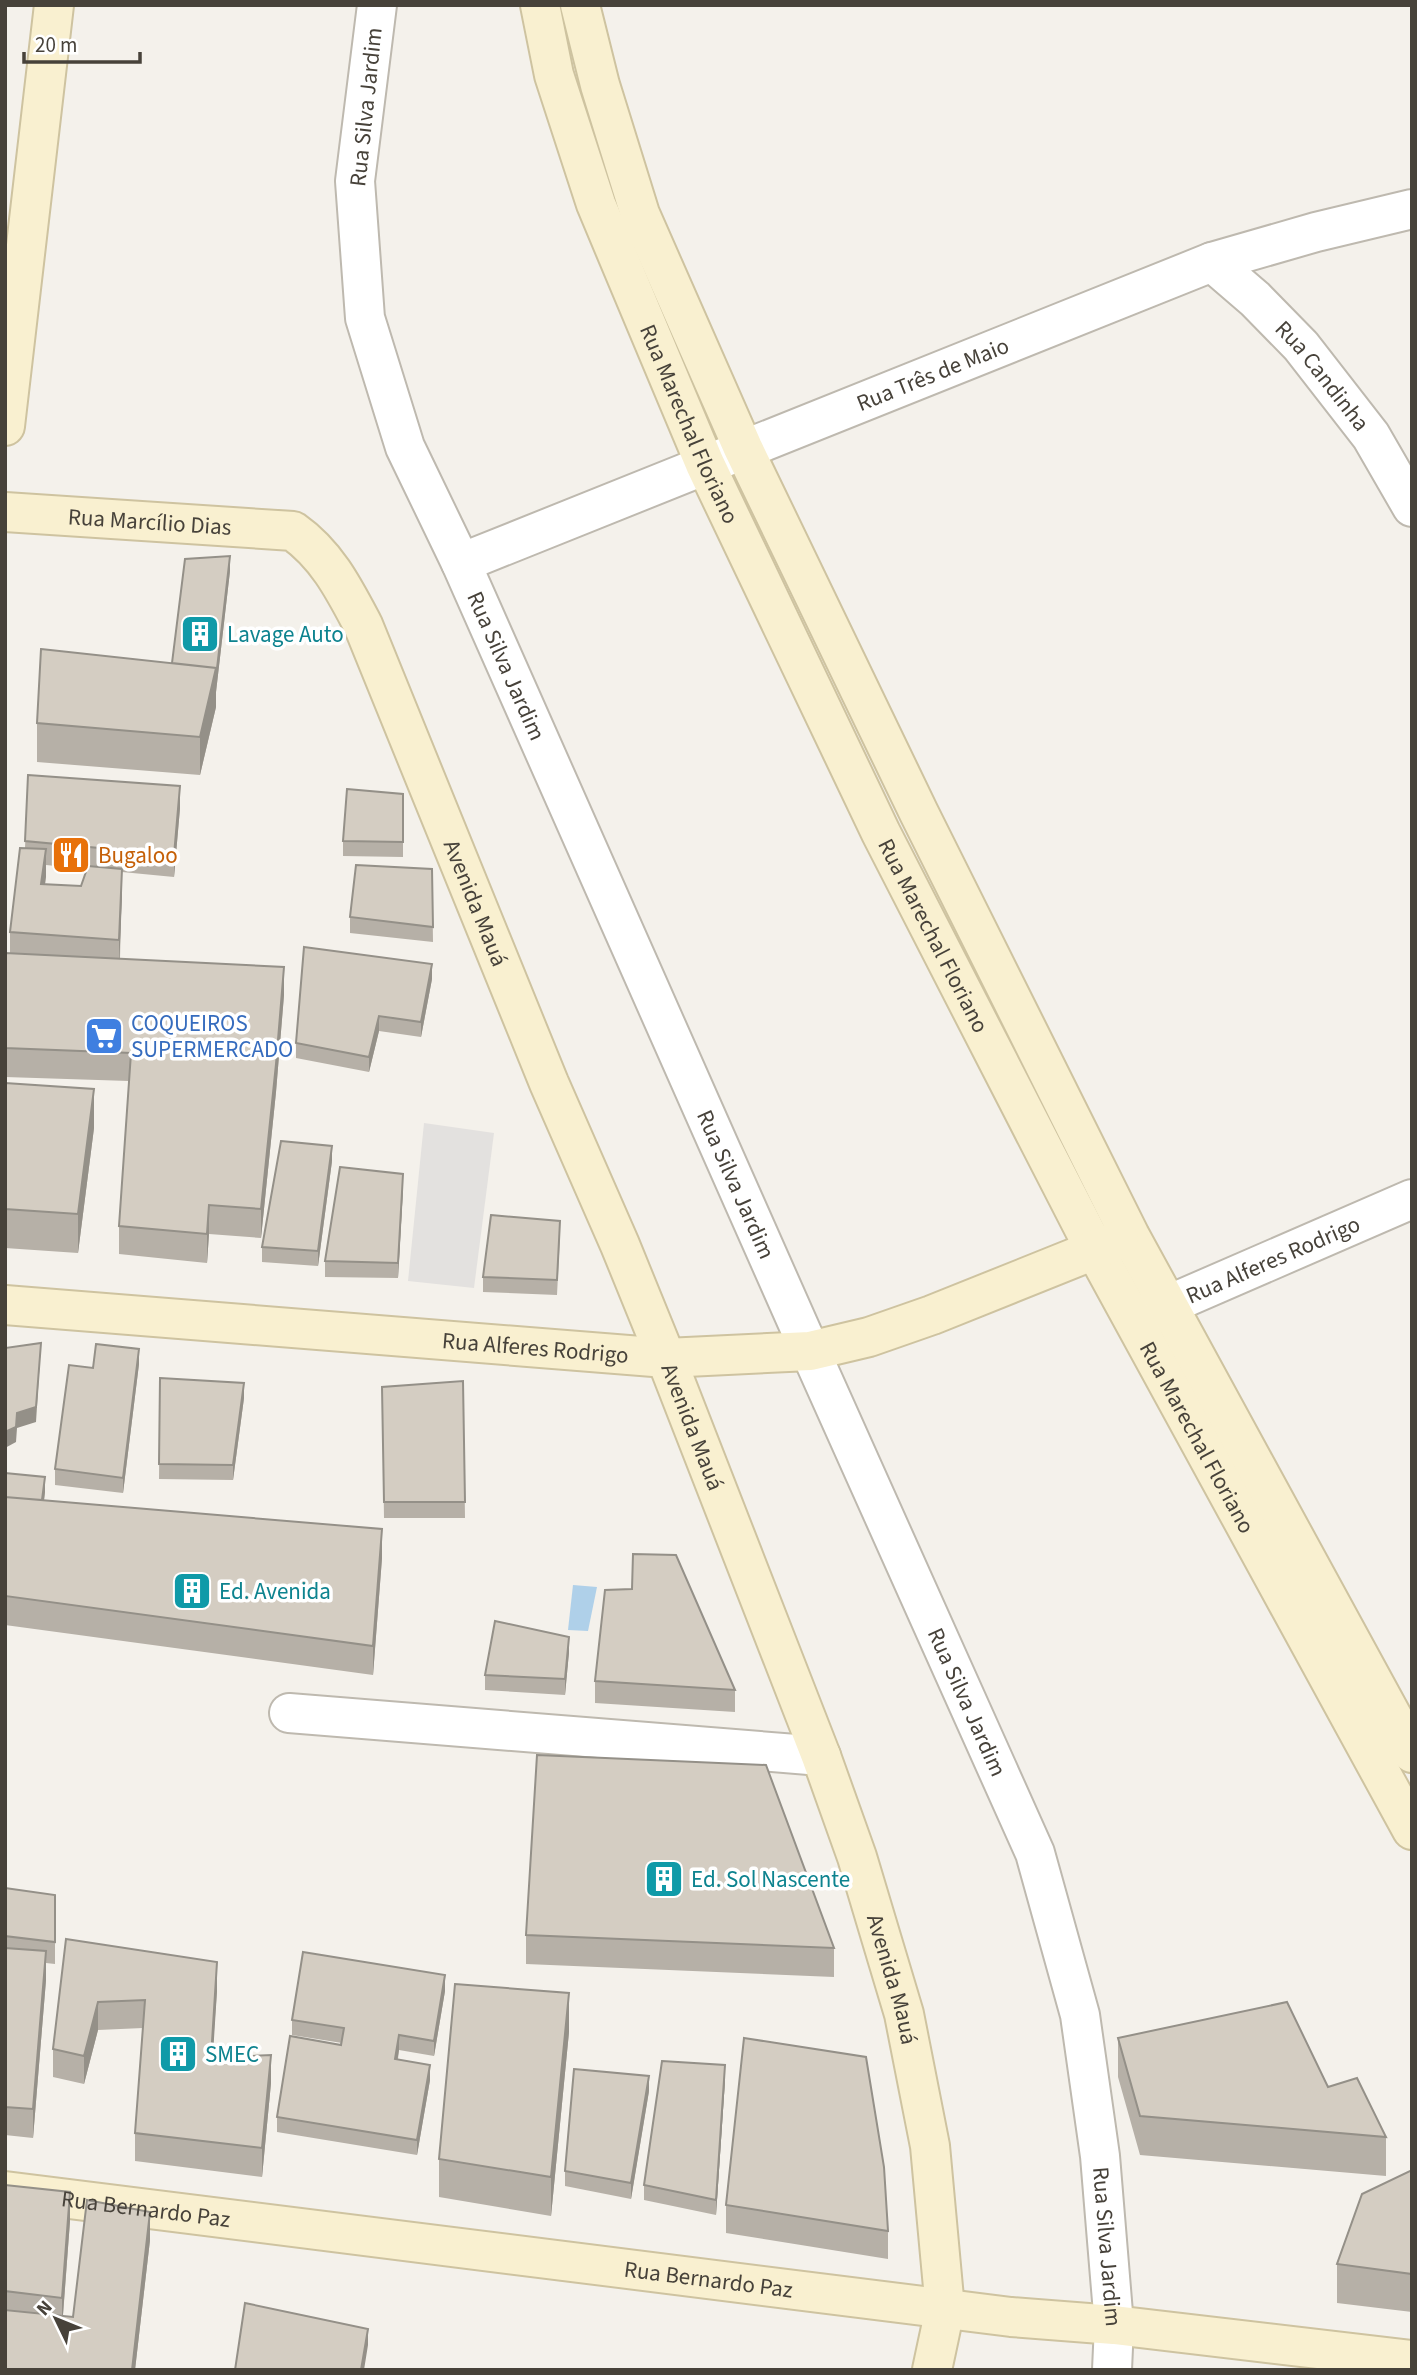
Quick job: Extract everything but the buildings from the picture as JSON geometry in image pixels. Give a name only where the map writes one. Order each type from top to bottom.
[{"type":"street","points":[[5,426],[54,5]]},
{"type":"street","name":"Rua Silva Jardim","points":[[377,5],[355,181],[365,318],[405,447],[461,562],[1035,1853],[1080,2015],[1100,2156],[1114,2325],[1112,2370]]},
{"type":"street","name":"Rua Marechal Floriano","points":[[540,5],[554,75],[596,204],[646,273],[743,448],[984,944],[1130,1236],[1150,1312],[1406,1808]]},
{"type":"street","name":"Rua Marechal Floriano","points":[[580,5],[600,85],[640,215],[646,273],[705,464],[881,833],[1095,1250],[1150,1312],[1412,1753]]},
{"type":"street","name":"Rua Três de Maio","points":[[461,562],[1212,262],[1316,232],[1412,209]]},
{"type":"street","name":"Rua Candinha","points":[[1212,262],[1255,299],[1301,346],[1371,436],[1412,507]]},
{"type":"street","name":"Rua Marcílio Dias","points":[[5,512],[293,531]]},
{"type":"street","name":"Avenida Mauá","points":[[293,531],[310,543],[338,577],[363,625],[544,1070],[666,1358],[821,1756],[857,1857],[904,2014],[930,2146],[944,2309],[932,2370]]},
{"type":"street","points":[[949,965],[984,944]]},
{"type":"street","name":"Rua Alferes Rodrigo","points":[[1150,1312],[1412,1199]]},
{"type":"street","name":"Rua Alferes Rodrigo","points":[[5,1305],[666,1358],[810,1351],[869,1337],[932,1315],[1130,1236]]},
{"type":"street","points":[[289,1713],[821,1756]]},
{"type":"street","name":"Rua Bernardo Paz","points":[[5,2191],[944,2309],[1114,2325],[1412,2360]]},
{"type":"shaded area","points":[[424,1123],[494,1133],[474,1288],[408,1281]]},
{"type":"water","points":[[573,1585],[597,1587],[588,1631],[568,1630]]},
{"type":"place","name":"Lavage Auto","points":[[200,634]]},
{"type":"place","name":"Bugaloo","points":[[71,855]]},
{"type":"place","name":"COQUEIROS SUPERMERCADO","points":[[104,1036]]},
{"type":"place","name":"Ed. Avenida","points":[[192,1591]]},
{"type":"place","name":"Ed. Sol Nascente","points":[[664,1879]]},
{"type":"place","name":"SMEC","points":[[178,2054]]}]
